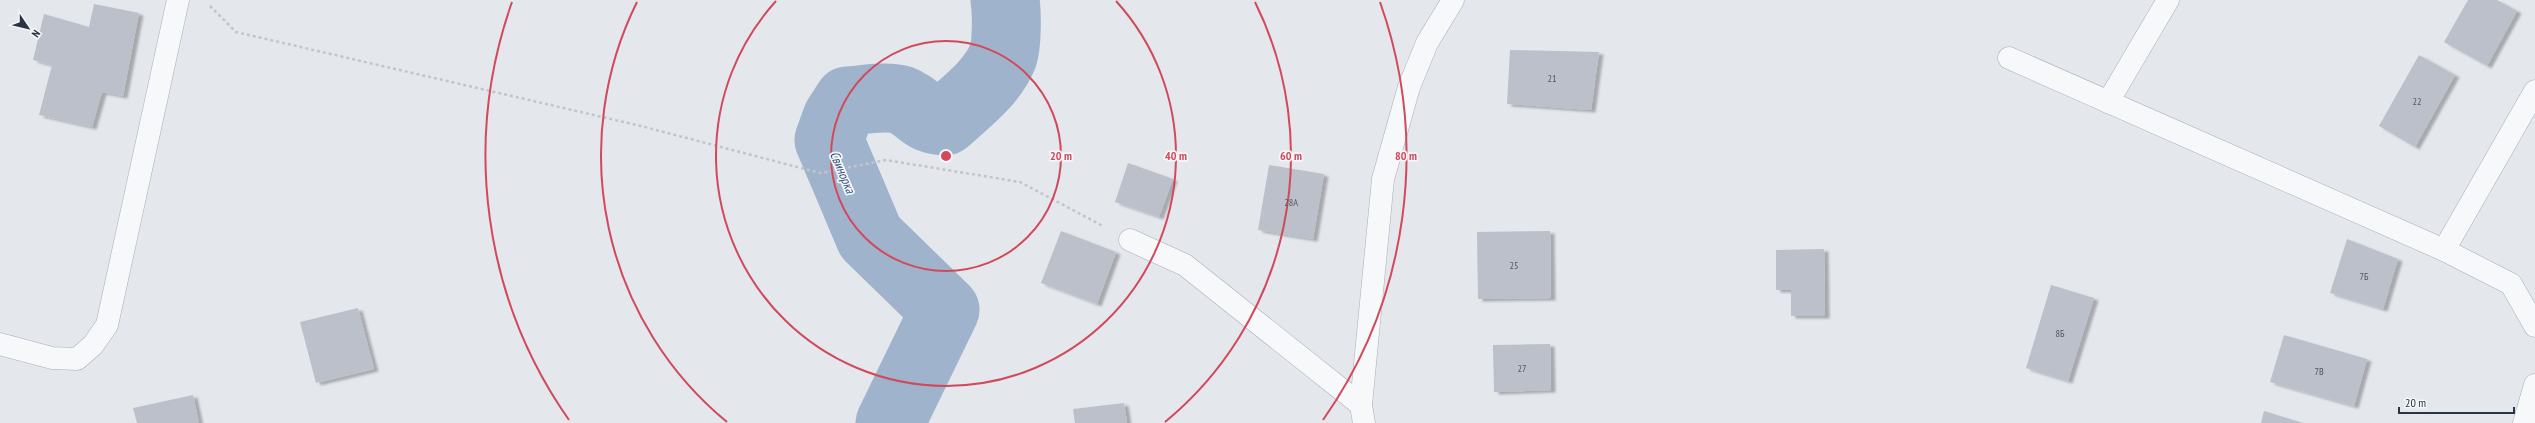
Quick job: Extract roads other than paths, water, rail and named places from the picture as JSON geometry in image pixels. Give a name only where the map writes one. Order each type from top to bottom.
[{"type":"street","points":[[0,344],[52,358],[77,359],[93,345],[107,325],[178,0]]},
{"type":"street","points":[[1362,414],[1383,178],[1409,87],[1427,43],[1452,0]]},
{"type":"street","points":[[2108,102],[2168,0]]},
{"type":"street","points":[[2009,58],[2444,250],[2511,284],[2535,326]]},
{"type":"street","points":[[2444,250],[2535,91]]},
{"type":"street","points":[[1130,240],[1185,265],[1362,414]]},
{"type":"street","points":[[2524,423],[2535,385]]},
{"type":"waterway","name":"Свинорка","points":[[890,423],[945,310],[870,237],[829,140],[837,118],[848,101],[877,98],[899,99],[926,116],[945,121],[978,92],[992,75],[1003,56],[1006,36],[1005,0]]}]
